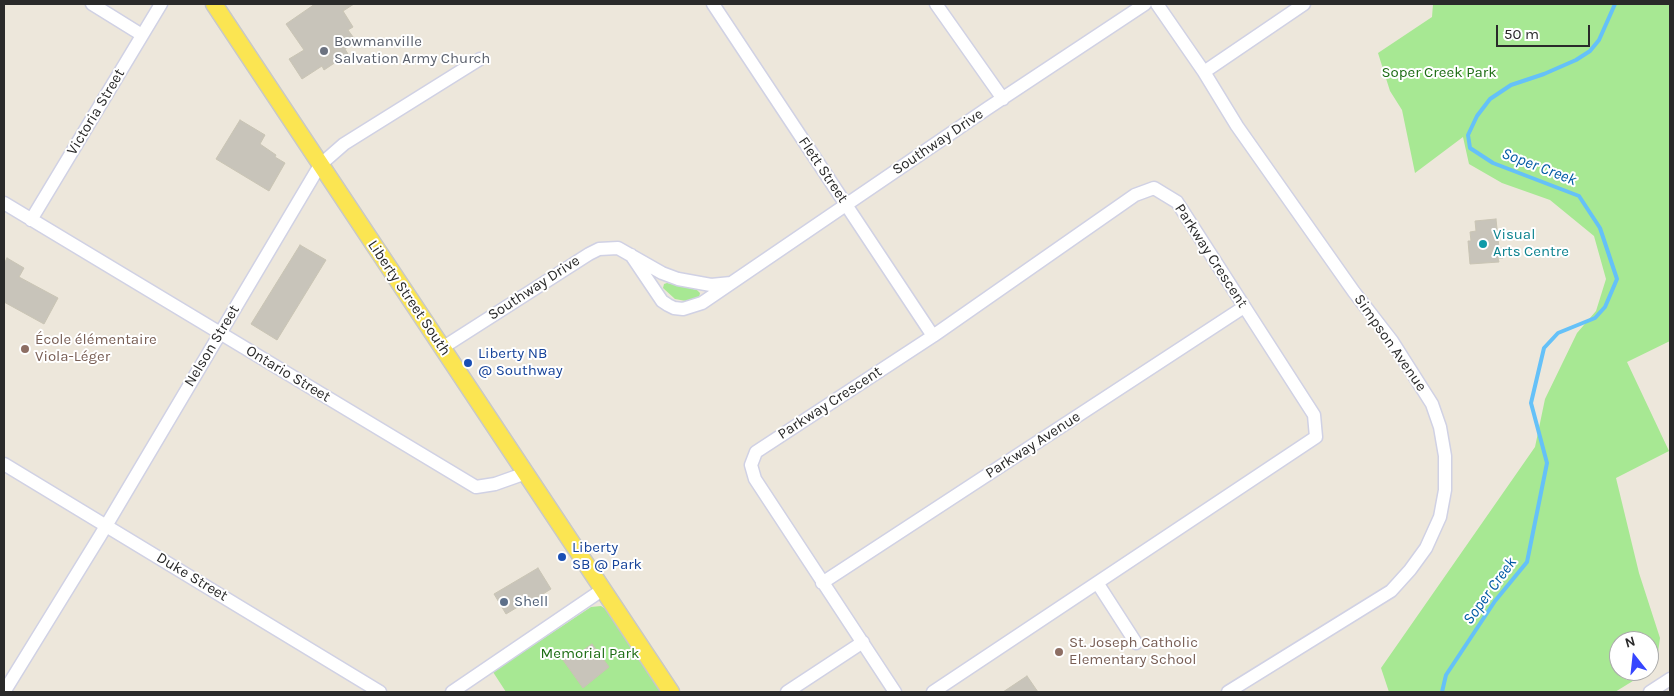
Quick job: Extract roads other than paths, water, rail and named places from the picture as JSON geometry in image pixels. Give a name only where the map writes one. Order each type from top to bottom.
[{"type":"main road","name":"Liberty Street South","points":[[214,4],[671,692]]},
{"type":"street","points":[[92,4],[142,35]]},
{"type":"street","name":"Victoria Street","points":[[31,220],[161,4]]},
{"type":"street","name":"Flett Street","points":[[713,4],[933,336]]},
{"type":"street","points":[[936,4],[1003,100]]},
{"type":"street","name":"Southway Drive","points":[[630,255],[662,301],[674,308],[683,309],[702,303],[1145,4]]},
{"type":"street","name":"Simpson Avenue","points":[[1157,4],[1204,72],[1242,134],[1354,292],[1397,349],[1432,404],[1440,427],[1445,456],[1445,490],[1440,517],[1426,548],[1391,591],[1228,692]]},
{"type":"street","points":[[1204,72],[1304,4]]},
{"type":"street","name":"Nelson Street","points":[[4,692],[107,525],[320,165],[344,144],[480,59]]},
{"type":"street","name":"Parkway Crescent","points":[[895,692],[755,479],[751,465],[756,452],[933,336],[1135,195],[1154,188],[1177,202],[1314,415],[1316,437],[1098,584],[933,692]]},
{"type":"street","name":"Ontario Street","points":[[4,203],[476,487],[495,484],[526,473]]},
{"type":"street","name":"Southway Drive","points":[[442,348],[589,254],[608,248],[618,248],[662,273],[678,279],[711,285],[733,282]]},
{"type":"street","name":"Parkway Avenue","points":[[822,583],[1244,308]]},
{"type":"street","name":"Duke Street","points":[[4,464],[380,692]]},
{"type":"street","points":[[1098,584],[1136,643]]},
{"type":"street","points":[[452,692],[602,590]]},
{"type":"street","points":[[787,692],[863,642]]},
{"type":"street","points":[[1650,692],[1670,679]]},
{"type":"waterway","name":"Soper Creek","points":[[1442,692],[1446,675],[1495,601],[1527,562],[1547,463],[1531,403],[1544,348],[1558,333],[1595,318],[1605,307],[1617,279],[1600,228],[1579,196],[1493,163],[1470,148],[1468,135],[1477,116],[1490,99],[1511,85],[1544,74],[1576,60],[1590,51],[1599,40],[1615,4]]},
{"type":"place","name":"Bowmanville Salvation Army Church","points":[[324,51]]},
{"type":"place","name":"Visual Arts Centre","points":[[1483,244]]},
{"type":"place","name":"École élémentaire Viola-Léger","points":[[25,349]]},
{"type":"place","name":"Liberty NB @ Southway","points":[[468,363]]},
{"type":"place","name":"Liberty SB @ Park","points":[[562,557]]},
{"type":"place","name":"Shell","points":[[504,602]]},
{"type":"place","name":"St. Joseph Catholic Elementary School","points":[[1059,652]]},
{"type":"park label","name":"Soper Creek Park","points":[[1439,73]]},
{"type":"park label","name":"Memorial Park","points":[[590,654]]}]
